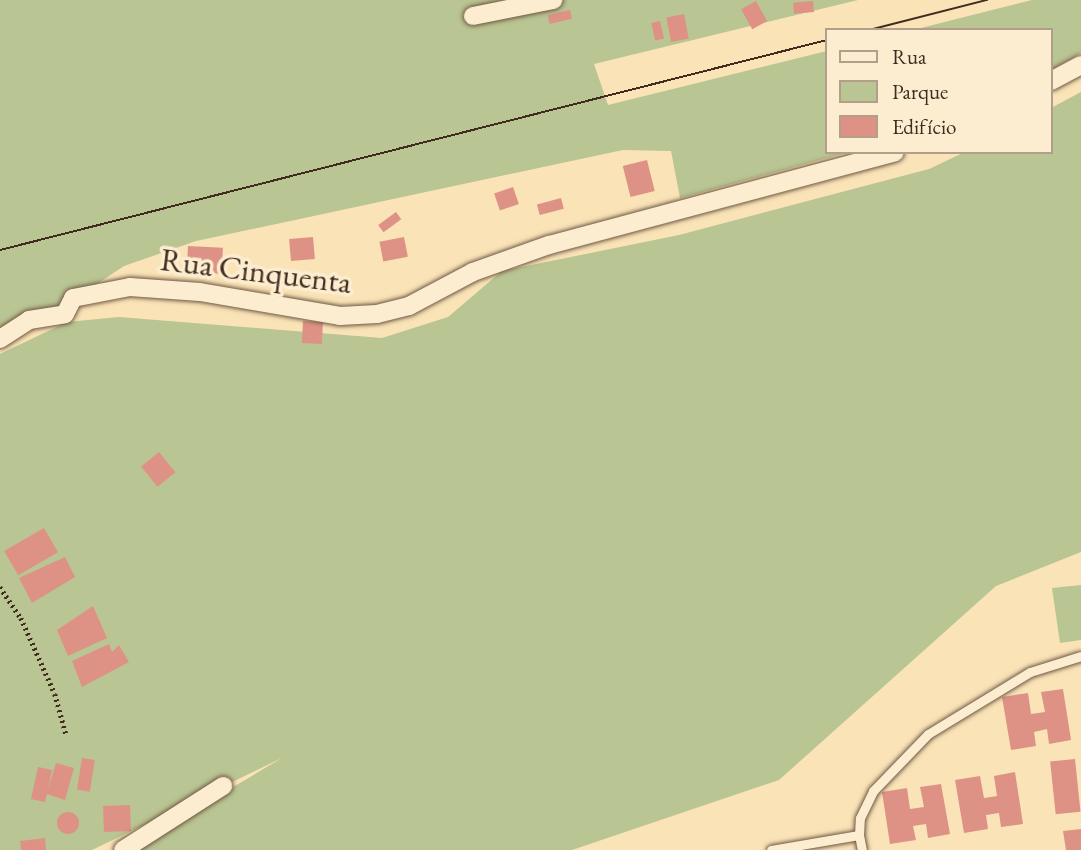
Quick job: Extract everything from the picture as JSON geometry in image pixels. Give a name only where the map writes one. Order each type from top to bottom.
[{"type":"street","points":[[473,16],[553,0]]},
{"type":"street","points":[[1053,80],[1081,65]]},
{"type":"street","name":"Rua Cinquenta","points":[[0,339],[29,320],[65,314],[73,298],[107,290],[200,292],[340,316],[409,306],[474,272],[549,245],[888,154]]},
{"type":"street","points":[[134,848],[223,786]]},
{"type":"lane","points":[[862,850],[859,835],[873,791],[928,733],[1030,672],[1081,656]]},
{"type":"lane","points":[[771,850],[859,835]]},
{"type":"path","points":[[0,587],[21,618],[55,694],[66,734]]},
{"type":"green space","points":[[0,0],[858,0],[594,64],[608,105],[825,51],[825,154],[842,154],[680,198],[671,151],[623,150],[196,241],[124,266],[0,348]]},
{"type":"green space","points":[[1032,0],[1081,0],[1081,53],[1053,69],[1053,28],[921,28]]},
{"type":"green space","points":[[1081,92],[1081,552],[996,586],[779,780],[572,850],[127,850],[282,758],[92,850],[0,850],[0,354],[67,322],[119,317],[382,338],[448,317],[502,271],[679,235],[929,169],[961,154],[1053,154],[1053,107]]},
{"type":"green space","points":[[1081,585],[1081,640],[1060,643],[1052,588]]},
{"type":"building","points":[[756,1],[767,21],[752,29],[741,9]]},
{"type":"building","points":[[813,1],[814,12],[794,14],[793,3]]},
{"type":"building","points":[[570,10],[572,19],[550,24],[548,15]]},
{"type":"building","points":[[684,14],[689,39],[671,42],[666,17]]},
{"type":"building","points":[[660,21],[664,39],[655,41],[651,23]]},
{"type":"building","points":[[647,160],[655,191],[630,197],[623,166]]},
{"type":"building","points":[[513,187],[519,204],[500,211],[494,194]]},
{"type":"building","points":[[561,198],[564,209],[540,215],[537,204]]},
{"type":"building","points":[[396,212],[401,219],[383,232],[378,225]]},
{"type":"building","points":[[313,237],[315,259],[291,261],[289,239]]},
{"type":"building","points":[[404,237],[408,257],[383,261],[379,242]]},
{"type":"building","points":[[188,246],[223,248],[222,274],[187,272]]},
{"type":"building","points":[[303,321],[323,322],[322,344],[302,343]]},
{"type":"building","points":[[159,452],[175,472],[157,487],[141,466]]},
{"type":"building","points":[[44,528],[58,552],[18,575],[4,551]]},
{"type":"building","points":[[65,557],[75,577],[32,603],[19,578]]},
{"type":"building","points":[[93,606],[107,638],[68,656],[57,630]]},
{"type":"building","points":[[109,644],[112,652],[119,645],[129,662],[82,687],[72,661]]},
{"type":"building","points":[[1063,689],[1071,740],[1049,744],[1047,729],[1034,732],[1036,746],[1011,750],[1002,697],[1028,693],[1031,714],[1045,712],[1041,692]]},
{"type":"building","points":[[82,758],[95,760],[90,792],[77,790]]},
{"type":"building","points":[[1075,759],[1081,812],[1056,814],[1050,762]]},
{"type":"building","points":[[56,763],[74,768],[65,800],[47,794],[45,802],[31,799],[38,767],[52,770],[48,789]]},
{"type":"building","points":[[1015,772],[1023,824],[1001,827],[999,813],[986,815],[988,829],[964,833],[955,780],[980,776],[984,798],[997,796],[994,776]]},
{"type":"building","points":[[941,784],[950,834],[928,838],[926,824],[913,826],[916,840],[890,844],[882,792],[907,788],[910,809],[924,807],[920,787]]},
{"type":"building","points":[[130,805],[131,831],[104,832],[103,806]]},
{"type":"building","points":[[68,812],[76,815],[79,823],[76,831],[68,834],[60,831],[57,823],[60,815]]},
{"type":"building","points":[[1081,829],[1081,850],[1066,850],[1063,831]]},
{"type":"building","points":[[45,838],[46,850],[21,850],[20,841]]},
{"type":"tram line","points":[[877,28],[987,0]]},
{"type":"tram line","points":[[0,250],[825,41]]}]
